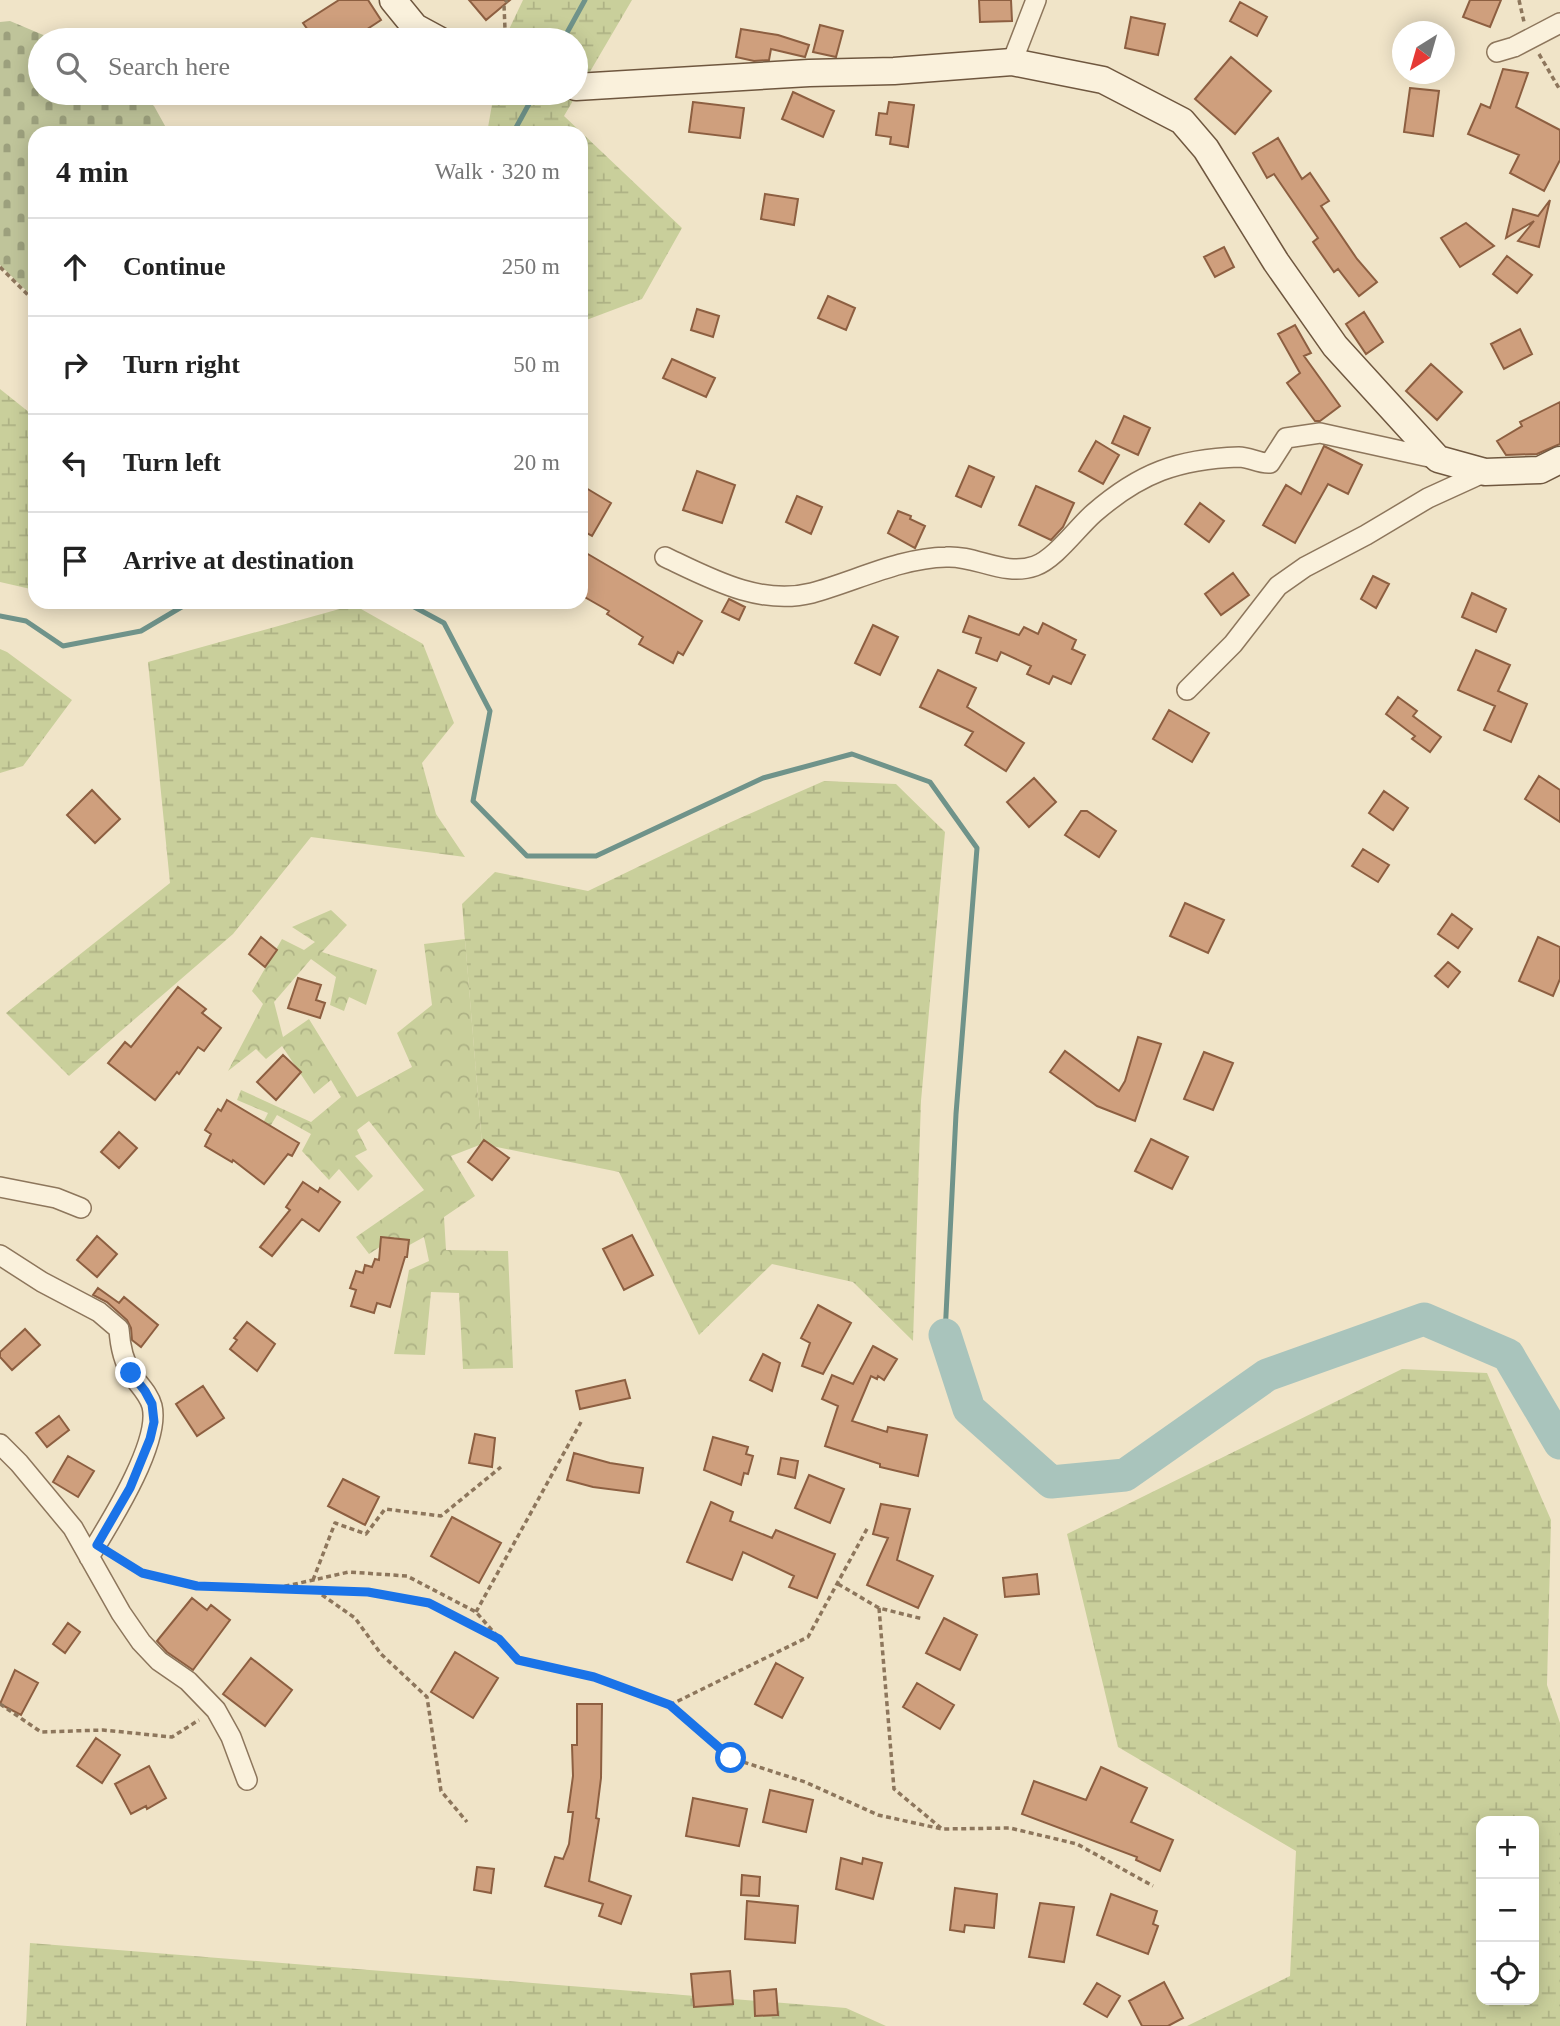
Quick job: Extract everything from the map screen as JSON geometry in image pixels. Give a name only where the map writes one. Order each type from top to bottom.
[{"type":"street","points":[[393,0],[417,28]]},
{"type":"street","points":[[1012,62],[1036,0]]},
{"type":"street","points":[[1497,52],[1514,47],[1560,23]]},
{"type":"street","points":[[588,86],[809,73],[894,71],[1012,62],[1103,80],[1182,121],[1206,149],[1276,262],[1335,346],[1438,459]]},
{"type":"street","points":[[665,557],[743,591],[789,596],[810,593],[912,562],[946,556],[973,558],[999,568],[1026,568],[1047,558],[1095,513],[1152,473],[1179,464],[1243,457],[1262,464],[1270,463],[1286,438],[1320,433],[1485,472],[1553,467]]},
{"type":"street","points":[[1187,690],[1233,644],[1278,586],[1305,567],[1428,498],[1485,472]]},
{"type":"street","points":[[0,1187],[56,1198],[81,1208]]},
{"type":"street","points":[[0,1255],[54,1289],[99,1312],[119,1329],[121,1349],[131,1373],[152,1404],[154,1422],[150,1439],[130,1488],[93,1551]]},
{"type":"street","points":[[0,1444],[93,1551],[141,1642],[216,1710],[231,1737],[247,1780]]},
{"type":"path","points":[[505,28],[504,5],[507,0]]},
{"type":"path","points":[[0,267],[28,295]]},
{"type":"path","points":[[476,1612],[581,1422]]},
{"type":"path","points":[[313,1580],[334,1523],[366,1534],[385,1509],[441,1516],[501,1467]]},
{"type":"path","points":[[670,1705],[808,1637],[868,1527]]},
{"type":"path","points":[[93,1551],[142,1573],[197,1586],[368,1592],[429,1603],[499,1639]]},
{"type":"path","points":[[277,1588],[349,1572],[407,1576],[476,1612],[518,1660],[594,1677],[670,1705],[731,1758],[805,1782],[878,1815],[942,1829],[1010,1828],[1077,1844],[1153,1886]]},
{"type":"path","points":[[837,1583],[879,1608],[923,1619]]},
{"type":"path","points":[[315,1590],[355,1618],[381,1654],[427,1697],[441,1791],[467,1822]]},
{"type":"path","points":[[879,1608],[894,1789],[942,1829]]},
{"type":"path","points":[[0,1704],[41,1732],[103,1730],[172,1737],[216,1710]]},
{"type":"green space","points":[[523,0],[632,0],[588,75],[588,28],[510,28]]},
{"type":"green space","points":[[10,21],[28,29],[28,105],[153,105],[165,126],[28,126],[28,292],[0,265],[0,22]]},
{"type":"green space","points":[[492,105],[570,105],[564,116],[575,126],[488,126]]},
{"type":"green space","points":[[588,139],[682,228],[642,299],[588,319]]},
{"type":"green space","points":[[0,389],[28,411],[28,588],[0,582]]},
{"type":"green space","points":[[340,609],[361,609],[423,644],[454,723],[422,763],[436,814],[465,857],[311,837],[233,934],[69,1076],[6,1013],[170,883],[148,662]]},
{"type":"green space","points":[[0,649],[72,700],[23,766],[0,773]]},
{"type":"green space","points":[[824,781],[896,784],[945,832],[921,1101],[913,1341],[853,1282],[772,1264],[699,1335],[619,1172],[482,1144],[462,904],[495,872],[588,891],[731,822]]},
{"type":"green space","points":[[331,910],[347,925],[322,952],[377,970],[366,1005],[349,997],[344,1011],[330,1005],[336,977],[311,959],[274,1002],[283,1037],[309,1019],[357,1097],[412,1067],[397,1033],[432,1005],[424,944],[465,939],[482,1144],[451,1156],[475,1196],[444,1217],[446,1250],[508,1251],[513,1368],[463,1369],[459,1293],[431,1292],[425,1355],[394,1354],[409,1270],[429,1261],[424,1237],[404,1248],[395,1237],[369,1254],[356,1237],[424,1190],[369,1121],[357,1130],[367,1150],[355,1156],[373,1176],[358,1191],[339,1169],[329,1180],[302,1151],[311,1134],[277,1115],[262,1140],[256,1137],[268,1113],[237,1100],[241,1090],[311,1122],[341,1097],[331,1080],[314,1094],[282,1046],[266,1059],[256,1049],[228,1071],[263,1004],[252,991],[282,939],[304,950],[315,942],[292,927]]},
{"type":"green space","points":[[1402,1369],[1487,1373],[1551,1520],[1547,1685],[1560,1723],[1560,2026],[1187,2026],[1290,1976],[1296,1851],[1118,1747],[1067,1534]]},
{"type":"green space","points":[[30,1943],[846,2008],[886,2026],[26,2026]]},
{"type":"building","points":[[339,0],[368,0],[381,20],[369,28],[307,28],[303,23]]},
{"type":"building","points":[[469,0],[510,0],[486,20]]},
{"type":"building","points":[[979,0],[1011,0],[1012,21],[980,22]]},
{"type":"building","points":[[1470,0],[1501,0],[1490,27],[1463,17]]},
{"type":"building","points":[[1240,2],[1267,17],[1257,36],[1230,21]]},
{"type":"building","points":[[1131,17],[1165,24],[1158,55],[1125,48]]},
{"type":"building","points":[[820,25],[843,31],[836,57],[813,52]]},
{"type":"building","points":[[741,29],[778,35],[809,45],[805,57],[771,49],[769,60],[754,61],[736,57]]},
{"type":"building","points":[[1231,57],[1271,91],[1235,134],[1195,99]]},
{"type":"building","points":[[1503,69],[1528,73],[1516,107],[1560,130],[1560,160],[1544,191],[1510,173],[1519,155],[1468,134],[1481,104],[1490,108]]},
{"type":"building","points":[[1410,88],[1439,91],[1433,136],[1404,132]]},
{"type":"building","points":[[793,92],[834,111],[823,137],[782,119]]},
{"type":"building","points":[[693,102],[744,108],[740,138],[689,132]]},
{"type":"building","points":[[889,102],[914,105],[908,147],[890,144],[891,137],[876,135],[879,113],[887,114]]},
{"type":"building","points":[[1278,138],[1302,179],[1310,173],[1329,201],[1321,206],[1357,259],[1377,282],[1359,296],[1338,269],[1334,272],[1313,242],[1318,238],[1274,174],[1267,178],[1253,153]]},
{"type":"building","points":[[765,194],[798,199],[794,225],[761,219]]},
{"type":"building","points":[[1550,200],[1539,247],[1518,241],[1534,221],[1506,238],[1513,209],[1538,216]]},
{"type":"building","points":[[1466,223],[1494,246],[1460,267],[1441,238]]},
{"type":"building","points":[[1224,247],[1234,267],[1215,277],[1204,257]]},
{"type":"building","points":[[1507,256],[1532,275],[1517,293],[1493,274]]},
{"type":"building","points":[[828,296],[855,308],[846,330],[818,318]]},
{"type":"building","points":[[697,309],[719,316],[713,337],[691,330]]},
{"type":"building","points":[[1364,312],[1383,342],[1366,354],[1346,324]]},
{"type":"building","points":[[1295,325],[1311,353],[1304,356],[1340,406],[1320,421],[1315,421],[1287,383],[1300,373],[1278,334]]},
{"type":"building","points":[[1520,329],[1532,354],[1504,369],[1491,344]]},
{"type":"building","points":[[672,359],[715,378],[706,397],[663,378]]},
{"type":"building","points":[[1431,364],[1462,392],[1437,420],[1406,391]]},
{"type":"building","points":[[1560,402],[1560,444],[1537,454],[1506,455],[1497,441],[1522,426],[1520,422]]},
{"type":"building","points":[[1124,416],[1150,428],[1138,455],[1112,443]]},
{"type":"building","points":[[1096,441],[1119,455],[1103,484],[1079,471]]},
{"type":"building","points":[[1324,446],[1362,465],[1348,494],[1328,484],[1295,543],[1263,525],[1286,485],[1301,494]]},
{"type":"building","points":[[969,466],[994,477],[981,507],[956,496]]},
{"type":"building","points":[[697,471],[735,485],[722,523],[683,510]]},
{"type":"building","points":[[1036,486],[1074,503],[1063,527],[1051,540],[1019,525]]},
{"type":"building","points":[[588,489],[611,503],[592,536],[588,534]]},
{"type":"building","points":[[797,496],[822,507],[811,534],[786,522]]},
{"type":"building","points":[[1200,503],[1224,521],[1209,542],[1185,524]]},
{"type":"building","points":[[898,511],[925,526],[915,548],[888,533]]},
{"type":"building","points":[[588,554],[702,621],[683,655],[678,652],[673,663],[639,644],[643,637],[607,614],[609,611],[588,599]]},
{"type":"building","points":[[1233,573],[1249,595],[1221,615],[1205,594]]},
{"type":"building","points":[[1373,576],[1389,584],[1376,608],[1361,599]]},
{"type":"building","points":[[1472,593],[1506,609],[1496,632],[1462,617]]},
{"type":"building","points":[[729,599],[745,607],[739,620],[722,612]]},
{"type":"building","points":[[969,616],[1019,635],[1024,627],[1038,634],[1043,623],[1076,640],[1072,649],[1085,655],[1071,684],[1053,676],[1049,684],[1027,674],[1031,666],[1001,652],[997,661],[976,653],[981,638],[963,632]]},
{"type":"building","points":[[873,625],[898,637],[880,675],[855,663]]},
{"type":"building","points":[[1476,650],[1510,665],[1498,691],[1527,704],[1511,742],[1484,730],[1495,706],[1458,690]]},
{"type":"building","points":[[938,670],[976,688],[967,707],[1024,743],[1006,771],[965,745],[973,732],[920,707]]},
{"type":"building","points":[[1398,697],[1417,711],[1413,716],[1441,737],[1430,752],[1412,739],[1415,736],[1386,714]]},
{"type":"building","points":[[1169,710],[1209,733],[1192,762],[1153,739]]},
{"type":"building","points":[[1539,776],[1560,790],[1560,822],[1525,799]]},
{"type":"building","points":[[1034,778],[1056,802],[1029,827],[1007,802]]},
{"type":"building","points":[[92,790],[120,819],[95,843],[67,815]]},
{"type":"building","points":[[1384,791],[1408,808],[1393,830],[1369,813]]},
{"type":"building","points":[[1081,811],[1087,811],[1116,831],[1099,857],[1065,835]]},
{"type":"building","points":[[1363,849],[1389,865],[1378,882],[1352,866]]},
{"type":"building","points":[[1185,903],[1224,920],[1208,953],[1170,936]]},
{"type":"building","points":[[1452,914],[1472,929],[1458,948],[1438,934]]},
{"type":"building","points":[[261,937],[277,950],[265,967],[249,954]]},
{"type":"building","points":[[1538,937],[1560,947],[1560,979],[1553,996],[1519,981]]},
{"type":"building","points":[[1448,962],[1460,972],[1448,987],[1435,976]]},
{"type":"building","points":[[298,978],[321,985],[316,1000],[325,1003],[320,1018],[288,1008]]},
{"type":"building","points":[[178,987],[206,1009],[202,1013],[221,1028],[204,1051],[198,1047],[179,1074],[177,1072],[155,1100],[108,1063],[125,1042],[131,1047]]},
{"type":"building","points":[[1138,1037],[1161,1044],[1135,1121],[1097,1106],[1050,1072],[1065,1051],[1119,1091],[1125,1081]]},
{"type":"building","points":[[1204,1052],[1233,1063],[1213,1110],[1184,1099]]},
{"type":"building","points":[[283,1055],[301,1072],[276,1100],[257,1082]]},
{"type":"building","points":[[227,1100],[299,1143],[292,1156],[288,1154],[264,1184],[233,1160],[232,1162],[205,1146],[211,1134],[205,1130]]},
{"type":"building","points":[[119,1132],[137,1148],[119,1168],[101,1152]]},
{"type":"building","points":[[1151,1139],[1188,1157],[1172,1189],[1135,1171]]},
{"type":"building","points":[[484,1140],[509,1158],[492,1180],[468,1162]]},
{"type":"building","points":[[303,1182],[318,1192],[320,1188],[340,1202],[319,1231],[302,1219],[272,1256],[260,1247],[290,1210],[286,1207]]},
{"type":"building","points":[[632,1235],[653,1275],[624,1290],[603,1249]]},
{"type":"building","points":[[97,1236],[117,1254],[97,1277],[77,1260]]},
{"type":"building","points":[[381,1237],[409,1240],[407,1257],[390,1307],[377,1303],[374,1313],[351,1306],[356,1290],[350,1288],[356,1271],[363,1273],[365,1265],[372,1267],[375,1259],[379,1260]]},
{"type":"building","points":[[98,1288],[119,1303],[124,1297],[158,1325],[141,1347],[132,1340],[127,1320],[107,1302],[93,1295]]},
{"type":"building","points":[[818,1305],[851,1323],[823,1374],[802,1366],[810,1343],[801,1338]]},
{"type":"building","points":[[247,1322],[275,1344],[257,1371],[230,1349],[237,1340],[234,1338]]},
{"type":"building","points":[[25,1329],[40,1345],[12,1370],[0,1357],[0,1352]]},
{"type":"building","points":[[873,1346],[897,1359],[884,1380],[871,1376],[852,1421],[887,1432],[888,1427],[927,1435],[918,1476],[880,1467],[880,1464],[825,1446],[838,1406],[822,1399],[832,1375],[853,1384]]},
{"type":"building","points":[[763,1354],[780,1363],[772,1391],[750,1380]]},
{"type":"building","points":[[625,1380],[630,1398],[580,1409],[576,1391]]},
{"type":"building","points":[[203,1386],[224,1418],[197,1436],[176,1404]]},
{"type":"building","points":[[59,1416],[69,1430],[47,1447],[36,1433]]},
{"type":"building","points":[[475,1434],[495,1438],[492,1467],[469,1463]]},
{"type":"building","points":[[713,1437],[748,1447],[746,1454],[753,1456],[748,1474],[744,1473],[741,1485],[704,1470]]},
{"type":"building","points":[[574,1453],[610,1463],[643,1468],[639,1493],[593,1487],[567,1480]]},
{"type":"building","points":[[68,1456],[94,1471],[78,1497],[53,1482]]},
{"type":"building","points":[[781,1458],[798,1461],[795,1478],[778,1474]]},
{"type":"building","points":[[809,1475],[844,1489],[830,1523],[795,1508]]},
{"type":"building","points":[[343,1479],[379,1497],[365,1525],[328,1506]]},
{"type":"building","points":[[711,1502],[733,1512],[730,1521],[772,1538],[776,1530],[835,1554],[817,1598],[789,1587],[794,1576],[743,1552],[732,1580],[687,1562]]},
{"type":"building","points":[[881,1504],[910,1509],[897,1560],[933,1576],[918,1608],[867,1585],[888,1538],[873,1534]]},
{"type":"building","points":[[452,1517],[501,1543],[479,1583],[431,1556]]},
{"type":"building","points":[[1037,1574],[1039,1594],[1005,1597],[1003,1578]]},
{"type":"building","points":[[192,1598],[207,1610],[211,1605],[230,1620],[193,1670],[167,1652],[157,1641]]},
{"type":"building","points":[[944,1618],[977,1635],[960,1670],[926,1653]]},
{"type":"building","points":[[68,1623],[80,1632],[65,1653],[53,1644]]},
{"type":"building","points":[[455,1652],[498,1678],[473,1718],[431,1692]]},
{"type":"building","points":[[251,1658],[292,1690],[265,1726],[223,1694]]},
{"type":"building","points":[[776,1663],[803,1678],[782,1718],[755,1704]]},
{"type":"building","points":[[15,1670],[38,1683],[21,1715],[0,1704]]},
{"type":"building","points":[[917,1683],[954,1705],[940,1729],[903,1707]]},
{"type":"building","points":[[577,1704],[602,1704],[601,1778],[596,1818],[599,1819],[589,1881],[631,1896],[621,1924],[599,1916],[603,1904],[545,1886],[555,1857],[563,1859],[569,1844],[573,1812],[568,1812],[573,1776],[572,1745],[577,1745]]},
{"type":"building","points":[[96,1738],[120,1755],[102,1783],[77,1766]]},
{"type":"building","points":[[149,1766],[166,1798],[147,1809],[146,1806],[131,1814],[115,1784]]},
{"type":"building","points":[[1101,1767],[1147,1788],[1131,1822],[1173,1840],[1160,1871],[1136,1860],[1137,1857],[1022,1814],[1034,1781],[1086,1800]]},
{"type":"building","points":[[770,1790],[813,1800],[806,1832],[763,1822]]},
{"type":"building","points":[[693,1798],[747,1809],[739,1846],[686,1836]]},
{"type":"building","points":[[841,1858],[862,1864],[863,1858],[882,1863],[873,1899],[836,1889]]},
{"type":"building","points":[[477,1867],[494,1869],[491,1893],[474,1890]]},
{"type":"building","points":[[742,1875],[760,1877],[759,1896],[741,1895]]},
{"type":"building","points":[[955,1888],[997,1894],[994,1928],[965,1925],[964,1932],[950,1930]]},
{"type":"building","points":[[1111,1894],[1157,1911],[1153,1924],[1158,1926],[1148,1954],[1097,1935]]},
{"type":"building","points":[[747,1901],[798,1906],[795,1943],[745,1939]]},
{"type":"building","points":[[1040,1903],[1074,1907],[1064,1962],[1029,1957]]},
{"type":"building","points":[[730,1971],[733,2004],[694,2007],[691,1974]]},
{"type":"building","points":[[1164,1982],[1183,2018],[1168,2026],[1142,2026],[1129,2001]]},
{"type":"building","points":[[1097,1983],[1120,1996],[1107,2017],[1084,2004]]},
{"type":"building","points":[[776,1989],[778,2015],[755,2016],[754,1991]]},
{"type":"waterway","points":[[570,28],[585,0]]},
{"type":"waterway","points":[[517,126],[528,105]]},
{"type":"waterway","points":[[0,616],[26,621],[63,646],[141,631],[178,609]]},
{"type":"waterway","points":[[418,609],[444,623],[490,711],[473,801],[527,856],[596,856],[763,778],[852,754],[930,782],[977,848],[956,1114],[945,1335]]},
{"type":"waterway","points":[[945,1335],[969,1409],[1051,1482],[1125,1475],[1267,1375],[1424,1319],[1508,1355],[1560,1443]]},
{"type":"route","points":[[131,1373],[152,1404],[154,1422],[130,1488],[97,1545],[142,1573],[197,1586],[368,1592],[429,1603],[499,1639],[518,1660],[594,1677],[670,1705],[731,1758]]}]
